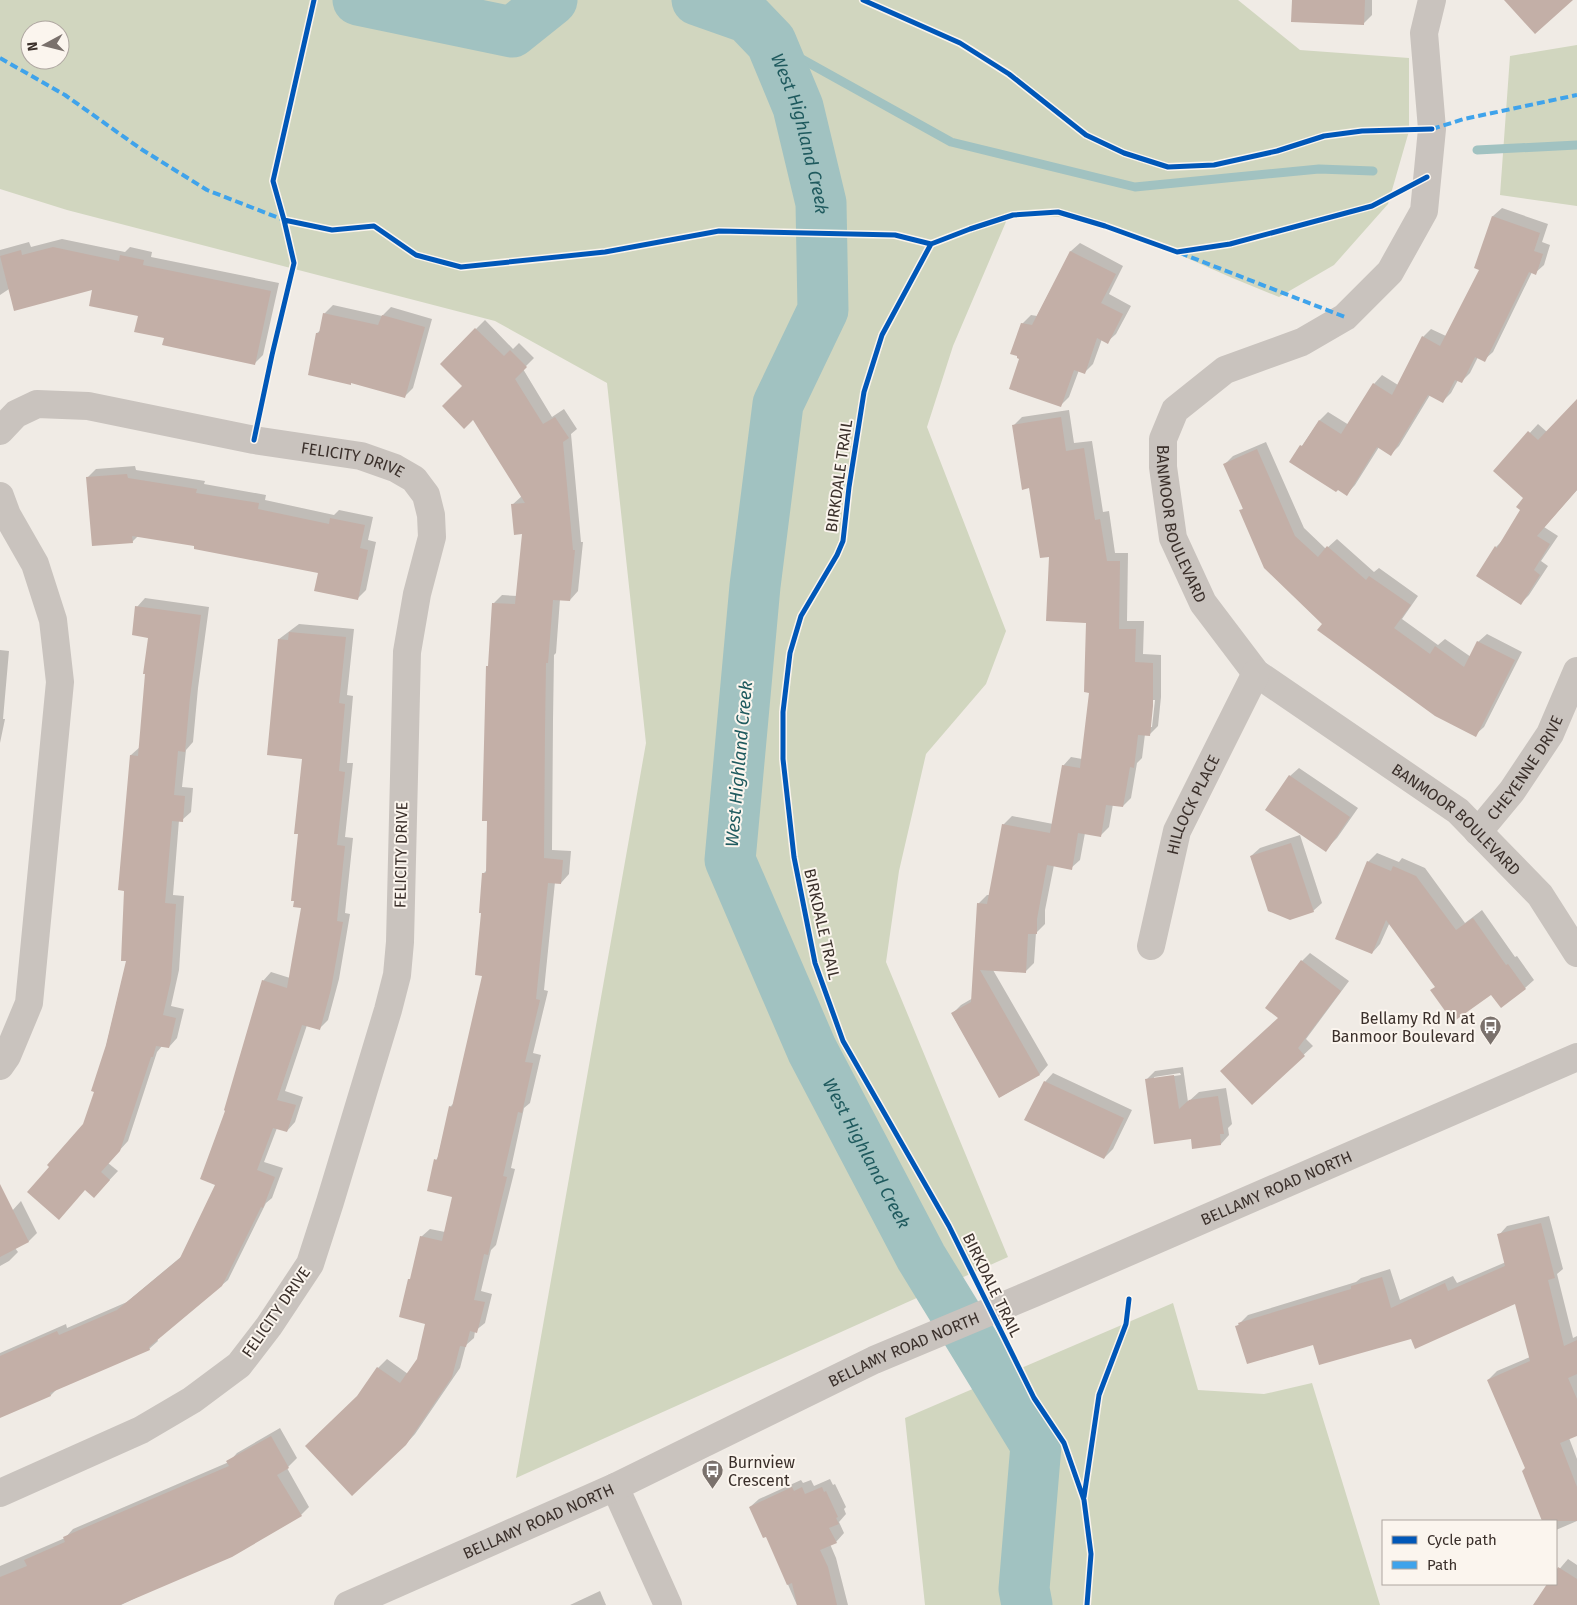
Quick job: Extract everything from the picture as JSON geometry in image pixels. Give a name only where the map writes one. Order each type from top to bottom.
[{"type":"street","name":"BANMOOR BOULEVARD","points":[[1432,0],[1424,33],[1432,129],[1424,211],[1390,272],[1345,317],[1302,342],[1225,370],[1175,410],[1163,439],[1162,467],[1173,538],[1203,603],[1256,672],[1458,811],[1540,895],[1577,953]]},
{"type":"street","name":"FELICITY DRIVE","points":[[0,431],[16,414],[37,404],[88,406],[254,440],[361,456],[396,468],[414,479],[426,495],[432,515],[432,538],[417,594],[407,652],[400,942],[396,975],[388,1010],[310,1264],[269,1326],[239,1365],[192,1400],[141,1430],[0,1493]]},
{"type":"street","points":[[0,496],[7,515],[36,564],[53,620],[60,682],[28,1003],[7,1056],[0,1066]]},
{"type":"street","name":"CHEYENNE DRIVE","points":[[1478,832],[1512,791],[1550,734],[1577,671]]},
{"type":"street","name":"HILLOCK PLACE","points":[[1151,946],[1176,831],[1256,672]]},
{"type":"street","name":"BELLAMY ROAD NORTH","points":[[348,1605],[615,1486],[874,1360],[1034,1293],[1577,1057]]},
{"type":"street","points":[[615,1486],[668,1605]]},
{"type":"green space","points":[[0,0],[1238,0],[1300,50],[1409,58],[1409,131],[1388,204],[1334,265],[1279,297],[1160,246],[1079,218],[1015,215],[1008,217],[953,346],[927,427],[1006,631],[986,684],[926,754],[899,871],[886,962],[1008,1257],[516,1478],[646,743],[607,383],[495,321],[67,210],[0,189]]},
{"type":"green space","points":[[1577,45],[1577,206],[1500,195],[1510,56]]},
{"type":"green space","points":[[1173,1303],[1198,1390],[1264,1394],[1312,1383],[1380,1605],[925,1605],[905,1418]]},
{"type":"building","points":[[1292,0],[1365,0],[1364,25],[1291,22]]},
{"type":"building","points":[[1504,0],[1573,0],[1535,34]]},
{"type":"building","points":[[1492,216],[1540,233],[1534,251],[1543,254],[1536,275],[1529,272],[1485,362],[1475,357],[1462,383],[1455,380],[1443,403],[1428,395],[1391,456],[1377,447],[1347,496],[1338,490],[1336,492],[1289,462],[1319,420],[1341,434],[1373,383],[1392,395],[1422,336],[1440,346],[1479,270],[1474,268]]},
{"type":"building","points":[[53,247],[119,261],[120,255],[144,260],[143,265],[271,291],[255,365],[162,345],[164,338],[134,332],[138,316],[89,306],[92,290],[14,311],[0,256],[21,250],[22,255]]},
{"type":"building","points":[[1070,251],[1116,274],[1101,303],[1123,314],[1108,344],[1097,338],[1085,374],[1074,370],[1061,407],[1009,389],[1019,359],[1017,356],[1010,354],[1021,323],[1032,325]]},
{"type":"building","points":[[323,313],[378,325],[382,315],[425,327],[405,398],[351,383],[351,385],[308,375],[316,333],[319,333]]},
{"type":"building","points":[[475,328],[504,356],[510,350],[527,367],[515,379],[543,424],[555,417],[569,438],[563,442],[573,550],[575,550],[570,601],[553,600],[548,663],[546,663],[544,858],[563,860],[561,884],[548,883],[536,999],[540,1000],[525,1062],[533,1063],[522,1113],[518,1112],[503,1176],[507,1177],[488,1255],[484,1254],[474,1300],[485,1302],[477,1333],[470,1331],[466,1347],[460,1346],[452,1377],[406,1445],[352,1496],[305,1446],[357,1396],[377,1367],[400,1383],[417,1359],[425,1324],[399,1317],[420,1236],[442,1241],[452,1197],[427,1191],[434,1159],[437,1160],[449,1106],[452,1107],[482,976],[475,975],[481,913],[479,913],[482,873],[486,873],[487,821],[482,821],[486,666],[488,666],[492,603],[515,604],[522,534],[514,535],[511,504],[525,503],[473,420],[464,429],[442,406],[462,386],[440,364]]},
{"type":"building","points":[[1577,399],[1577,490],[1537,536],[1550,544],[1534,570],[1540,575],[1521,605],[1476,576],[1495,546],[1497,548],[1520,510],[1516,507],[1523,498],[1493,471],[1528,431],[1538,440]]},
{"type":"building","points":[[1061,417],[1066,451],[1084,448],[1095,520],[1100,519],[1107,561],[1120,561],[1119,629],[1136,629],[1135,662],[1153,663],[1153,706],[1150,736],[1138,735],[1134,768],[1130,767],[1123,807],[1106,805],[1101,837],[1078,833],[1072,870],[1047,865],[1037,919],[1037,934],[1028,934],[1026,973],[980,970],[1040,1075],[999,1098],[951,1013],[971,1002],[977,903],[987,904],[1002,824],[1050,833],[1062,765],[1080,768],[1089,693],[1084,692],[1086,623],[1046,621],[1049,557],[1040,558],[1029,488],[1022,490],[1012,425]]},
{"type":"building","points":[[1257,449],[1295,536],[1318,557],[1327,546],[1366,580],[1369,576],[1411,605],[1394,628],[1430,654],[1435,646],[1464,667],[1477,641],[1515,660],[1476,737],[1435,716],[1317,630],[1322,624],[1264,568],[1239,510],[1243,509],[1223,464]]},
{"type":"building","points":[[127,474],[128,478],[197,489],[196,493],[259,503],[258,509],[329,524],[330,518],[365,525],[360,548],[368,550],[358,600],[314,591],[318,573],[194,549],[194,546],[132,536],[133,543],[92,546],[86,477]]},
{"type":"building","points":[[135,606],[201,615],[185,752],[178,751],[174,795],[185,796],[183,822],[172,821],[165,903],[176,904],[171,980],[163,1015],[176,1018],[169,1048],[156,1046],[153,1057],[151,1057],[120,1151],[101,1172],[110,1180],[94,1198],[85,1190],[59,1220],[27,1192],[49,1167],[47,1165],[83,1124],[94,1092],[91,1091],[106,1045],[126,961],[121,961],[124,891],[118,890],[130,755],[138,756],[145,674],[143,674],[148,638],[132,635]]},
{"type":"building","points":[[289,632],[346,637],[339,703],[345,704],[339,771],[345,772],[337,845],[345,846],[337,921],[343,922],[331,989],[320,1030],[302,1025],[277,1100],[296,1105],[287,1132],[273,1128],[257,1170],[275,1177],[263,1208],[261,1207],[222,1286],[149,1347],[150,1350],[50,1393],[51,1396],[0,1418],[0,1356],[57,1331],[59,1335],[117,1310],[180,1258],[215,1185],[200,1179],[225,1111],[262,980],[287,988],[301,908],[293,907],[294,901],[291,901],[298,834],[294,834],[302,759],[267,755],[278,639],[288,640]]},
{"type":"building","points":[[1289,775],[1350,817],[1326,852],[1265,810]]},
{"type":"building","points":[[1291,843],[1314,912],[1290,920],[1268,911],[1250,856]]},
{"type":"building","points":[[1367,861],[1391,871],[1393,866],[1416,876],[1456,930],[1473,918],[1506,965],[1508,964],[1526,989],[1501,1008],[1491,995],[1453,1022],[1430,990],[1435,987],[1386,920],[1372,954],[1335,939]]},
{"type":"building","points":[[1301,960],[1341,991],[1298,1048],[1305,1056],[1252,1105],[1220,1071],[1278,1018],[1265,1008]]},
{"type":"building","points":[[1174,1075],[1179,1109],[1189,1100],[1218,1096],[1224,1134],[1220,1134],[1221,1145],[1192,1149],[1191,1139],[1154,1144],[1145,1079]]},
{"type":"building","points":[[1044,1081],[1124,1118],[1104,1159],[1024,1120]]},
{"type":"building","points":[[0,1184],[29,1242],[0,1257]]},
{"type":"building","points":[[1541,1223],[1555,1278],[1548,1280],[1564,1346],[1577,1340],[1577,1374],[1568,1378],[1577,1399],[1577,1436],[1560,1443],[1577,1487],[1577,1521],[1542,1520],[1522,1471],[1525,1468],[1487,1380],[1530,1361],[1515,1304],[1415,1349],[1411,1339],[1319,1365],[1313,1345],[1247,1364],[1235,1326],[1239,1325],[1238,1323],[1351,1289],[1351,1286],[1382,1277],[1391,1308],[1445,1283],[1448,1291],[1505,1266],[1497,1234]]},
{"type":"building","points":[[271,1436],[289,1468],[277,1475],[302,1516],[232,1557],[120,1605],[0,1605],[0,1577],[27,1566],[24,1560],[65,1542],[63,1537],[229,1466],[226,1461]]},
{"type":"building","points":[[792,1487],[794,1491],[802,1487],[805,1494],[822,1487],[824,1492],[826,1491],[838,1517],[836,1518],[839,1524],[829,1528],[837,1543],[820,1550],[828,1567],[837,1605],[797,1605],[792,1583],[787,1585],[766,1537],[763,1538],[749,1507]]},
{"type":"building","points":[[1558,1567],[1577,1579],[1577,1605],[1533,1605],[1546,1585],[1557,1585]]},
{"type":"waterway","name":"West Highland Creek","points":[[358,0],[512,32],[552,0]]},
{"type":"waterway","name":"West Highland Creek","points":[[697,0],[748,18],[771,42],[798,107],[821,203],[823,310],[778,404],[755,586],[730,860],[812,1050],[921,1257],[1036,1445],[1024,1589],[1027,1605]]},
{"type":"waterway","points":[[771,42],[951,142],[1135,187],[1319,169],[1373,171]]},
{"type":"waterway","points":[[1477,150],[1577,145]]},
{"type":"marked path","points":[[0,58],[65,95],[141,149],[207,190],[284,220]]},
{"type":"marked path","points":[[1432,129],[1464,119],[1577,95]]},
{"type":"marked path","points":[[1180,253],[1345,317]]},
{"type":"cycle path","points":[[254,440],[294,263],[273,181],[314,0]]},
{"type":"cycle path","points":[[863,0],[960,43],[1009,74],[1086,135],[1124,153],[1168,167],[1214,165],[1277,151],[1324,136],[1362,131],[1432,129]]},
{"type":"cycle path","points":[[284,220],[332,230],[374,226],[416,255],[461,267],[605,252],[719,231],[895,235],[931,244],[1013,215],[1058,212],[1105,226],[1177,252],[1230,244],[1372,206],[1427,177]]},
{"type":"cycle path","name":"BIRKDALE TRAIL","points":[[931,244],[882,335],[864,392],[849,487],[843,541],[837,555],[801,616],[790,653],[783,712],[783,759],[794,857],[815,963],[843,1041],[949,1226],[1034,1398],[1064,1443],[1084,1500],[1091,1554],[1087,1605]]},
{"type":"cycle path","points":[[1084,1497],[1099,1395],[1126,1324],[1129,1299]]},
{"type":"place","name":"Bellamy Rd N at Banmoor Boulevard","points":[[1491,1046]]},
{"type":"place","name":"Burnview Crescent","points":[[712,1490]]}]
